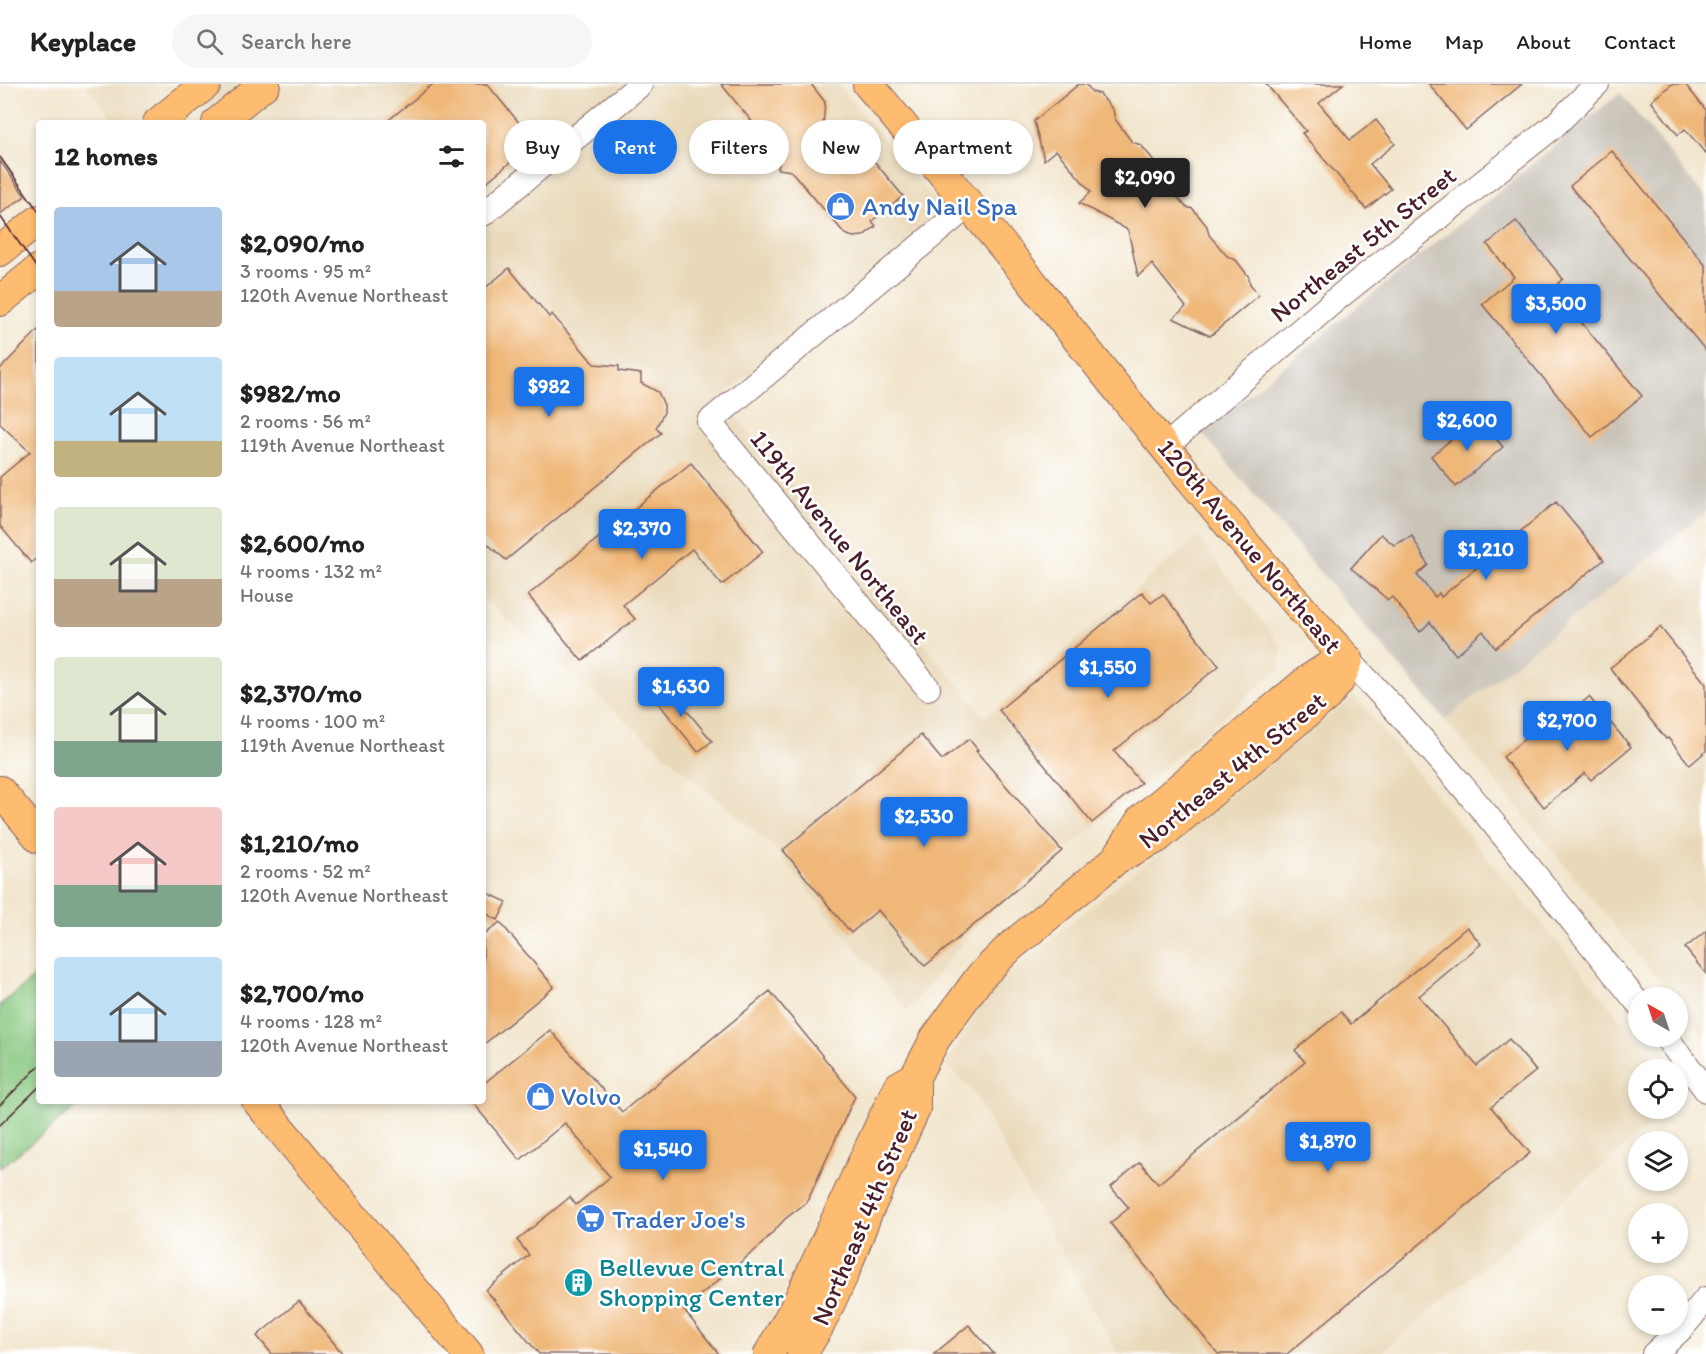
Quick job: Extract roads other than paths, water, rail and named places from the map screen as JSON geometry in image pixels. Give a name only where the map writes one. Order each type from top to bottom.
[{"type":"main road","points":[[162,120],[206,84]]},
{"type":"main road","points":[[221,120],[265,84]]},
{"type":"main road","name":"120th Avenue Northeast","points":[[868,84],[1165,447],[1348,660]]},
{"type":"main road","points":[[0,251],[36,222]]},
{"type":"main road","points":[[0,301],[36,271]]},
{"type":"main road","name":"Northeast 4th Street","points":[[802,1354],[844,1273],[867,1213],[915,1109],[915,1077],[935,1039],[980,977],[1016,942],[1116,859],[1157,838],[1326,696],[1339,681],[1348,660]]},
{"type":"main road","points":[[0,791],[36,834]]},
{"type":"main road","name":"Northeast 4th Street","points":[[769,1354],[797,1304],[898,1087],[915,1077]]},
{"type":"main road","points":[[260,1104],[468,1354]]},
{"type":"street","points":[[486,212],[641,84]]},
{"type":"street","name":"Northeast 5th Street","points":[[1165,447],[1340,297],[1554,126],[1597,84]]},
{"type":"street","name":"119th Avenue Northeast","points":[[928,688],[709,422],[969,205]]},
{"type":"street","name":"120th Avenue Northeast","points":[[1348,660],[1377,689],[1444,766],[1628,991]]},
{"type":"street","points":[[1674,1047],[1706,1089]]},
{"type":"street","points":[[1654,1354],[1682,1328],[1706,1299]]},
{"type":"tram line","points":[[0,157],[36,208]]},
{"type":"tram line","points":[[0,216],[36,267]]},
{"type":"tram line","points":[[0,1105],[36,1069]]},
{"type":"tram line","points":[[0,1125],[36,1090]]},
{"type":"place","name":"Andy Nail Spa","points":[[841,206]]},
{"type":"place","name":"Volvo","points":[[540,1096]]},
{"type":"place","name":"Trader Joe's","points":[[591,1219]]},
{"type":"place","name":"Bellevue Central Shopping Center","points":[[578,1282]]}]
